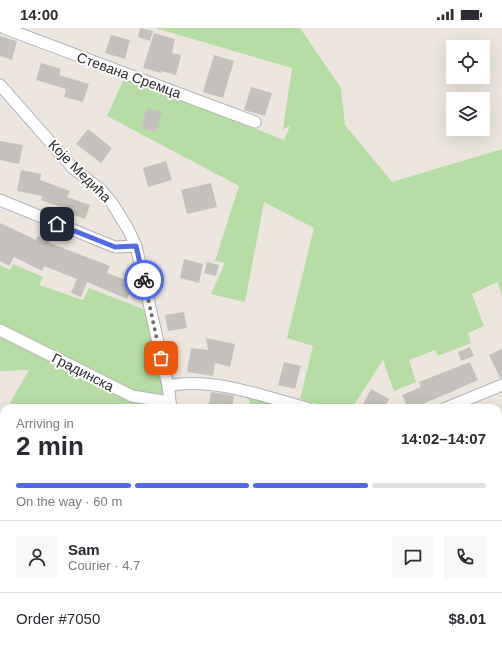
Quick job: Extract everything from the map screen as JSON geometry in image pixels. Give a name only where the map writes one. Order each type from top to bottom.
[{"type":"street","name":"Стевана Сремца","points":[[4,28],[255,122]]},
{"type":"street","name":"Које Медића","points":[[0,85],[73,168],[101,190],[112,203],[128,229],[136,246],[168,386],[170,404]]},
{"type":"street","points":[[0,200],[115,247],[136,246]]},
{"type":"street","name":"Градинска","points":[[0,330],[132,396],[166,404]]},
{"type":"street","points":[[168,386],[190,384],[240,390],[292,404]]},
{"type":"street","points":[[456,404],[502,385]]},
{"type":"green space","points":[[155,28],[300,28],[341,88],[345,125],[392,182],[502,149],[502,295],[497,282],[472,294],[484,326],[468,333],[471,343],[438,356],[435,350],[409,360],[416,382],[394,391],[383,360],[355,404],[316,404],[300,399],[313,346],[287,338],[314,228],[264,202],[245,302],[211,294],[225,263],[215,261],[239,186],[107,116],[124,79],[284,140],[290,126],[283,129],[292,68]]},
{"type":"green space","points":[[13,264],[43,277],[39,285],[83,300],[89,288],[148,311],[167,404],[9,404],[29,370],[0,371],[0,265],[10,270]]},
{"type":"green space","points":[[246,393],[284,404],[250,404]]},
{"type":"building","points":[[140,28],[153,31],[150,41],[138,37]]},
{"type":"building","points":[[154,33],[175,39],[172,53],[181,55],[176,75],[143,68]]},
{"type":"building","points":[[111,35],[130,40],[125,59],[105,53]]},
{"type":"building","points":[[0,36],[17,41],[12,60],[0,56]]},
{"type":"building","points":[[214,55],[234,61],[223,98],[203,92]]},
{"type":"building","points":[[41,63],[61,69],[59,75],[89,84],[83,102],[64,97],[66,89],[36,80]]},
{"type":"building","points":[[251,87],[272,93],[265,116],[244,110]]},
{"type":"building","points":[[147,108],[162,112],[156,132],[141,128]]},
{"type":"building","points":[[88,129],[112,148],[101,163],[76,144]]},
{"type":"building","points":[[0,141],[23,145],[19,164],[0,160]]},
{"type":"building","points":[[166,161],[172,180],[148,187],[143,168]]},
{"type":"building","points":[[21,170],[41,174],[40,180],[70,191],[67,197],[90,205],[85,219],[71,214],[72,211],[41,200],[42,196],[17,191]]},
{"type":"building","points":[[211,183],[217,207],[187,214],[181,190]]},
{"type":"building","points":[[0,223],[36,240],[38,236],[55,245],[110,266],[107,273],[134,283],[127,299],[87,282],[81,297],[71,293],[77,279],[44,266],[42,271],[14,257],[9,266],[0,261]]},
{"type":"building","points":[[184,259],[203,264],[199,283],[180,278]]},
{"type":"building","points":[[207,262],[219,265],[216,276],[204,273]]},
{"type":"building","points":[[184,312],[187,328],[168,331],[165,315]]},
{"type":"building","points":[[206,338],[235,344],[230,367],[215,363],[213,376],[187,372],[191,348],[208,350]]},
{"type":"building","points":[[470,347],[474,356],[461,361],[458,352]]},
{"type":"building","points":[[502,349],[502,378],[500,378],[489,355]]},
{"type":"building","points":[[284,362],[301,366],[295,389],[278,385]]},
{"type":"building","points":[[470,362],[478,380],[422,404],[406,404],[402,395],[421,387],[419,382]]},
{"type":"building","points":[[371,389],[389,399],[386,404],[363,404]]},
{"type":"building","points":[[211,392],[234,395],[233,404],[209,404]]},
{"type":"way so far","points":[[144,280],[161,358]]},
{"type":"route","points":[[57,224],[115,247],[136,246],[144,280]]}]
